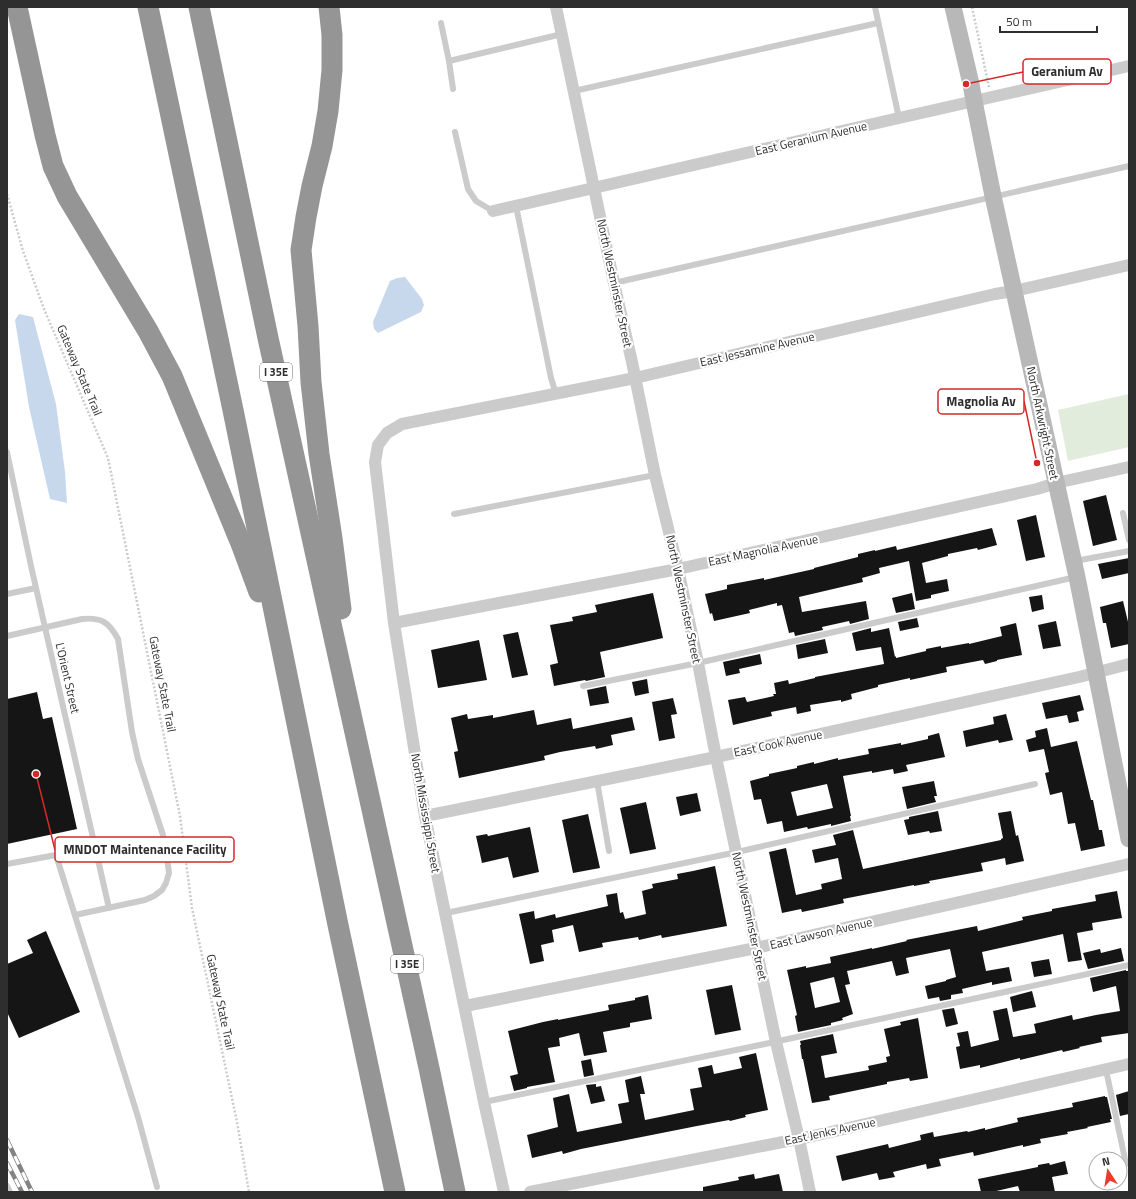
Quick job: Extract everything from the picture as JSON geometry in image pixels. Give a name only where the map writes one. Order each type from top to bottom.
[{"type":"highway","points":[[17,7],[44,135],[53,166],[67,196],[148,331],[172,376],[242,546],[284,663]]},
{"type":"highway","points":[[148,7],[233,410],[394,1192]]},
{"type":"highway","name":"I 35E","points":[[199,7],[268,338],[357,737],[455,1192]]},
{"type":"highway","points":[[330,7],[332,70],[328,111],[322,146],[312,186],[301,250],[308,326],[311,382],[319,454],[332,538],[357,737]]},
{"type":"street","name":"North Westminster Street","points":[[556,7],[655,475],[678,569],[698,663],[716,757],[776,1042],[810,1192]]},
{"type":"street","name":"North Arkwright Street","points":[[953,7],[972,84],[993,196],[1075,569],[1129,839]]},
{"type":"street","name":"East Geranium Avenue","points":[[493,211],[1129,66]]},
{"type":"street","name":"East Jessamine Avenue","points":[[387,433],[402,424],[635,378],[988,295],[1014,291],[1129,266]]},
{"type":"street","name":"North Mississippi Street","points":[[387,433],[378,445],[375,462],[394,623],[425,816],[504,1192]]},
{"type":"street","name":"East Magnolia Avenue","points":[[394,623],[678,569],[1129,467]]},
{"type":"street","name":"East Cook Avenue","points":[[425,816],[716,757],[1079,677],[1129,664]]},
{"type":"street","name":"East Lawson Avenue","points":[[465,1006],[756,948],[1129,864]]},
{"type":"street","name":"East Jenks Avenue","points":[[530,1192],[799,1139],[1129,1064]]},
{"type":"lane","points":[[875,7],[899,118]]},
{"type":"lane","points":[[441,23],[453,89]]},
{"type":"lane","points":[[574,91],[878,23]]},
{"type":"lane","points":[[449,61],[562,34]]},
{"type":"lane","points":[[455,132],[468,189],[476,202],[493,211]]},
{"type":"lane","points":[[614,283],[1129,166]]},
{"type":"lane","points":[[516,206],[551,378],[556,394]]},
{"type":"lane","name":"L'Orient Street","points":[[7,452],[36,588],[109,908]]},
{"type":"lane","points":[[454,514],[655,475]]},
{"type":"lane","points":[[1123,513],[1129,540]]},
{"type":"lane","points":[[583,686],[698,663],[1075,569],[1129,551]]},
{"type":"lane","points":[[7,594],[36,588]]},
{"type":"lane","points":[[7,636],[45,626],[91,618],[100,619],[113,629],[118,639],[132,732],[138,759],[163,835],[169,873],[162,890],[154,896],[145,900],[75,915]]},
{"type":"lane","points":[[597,781],[609,851]]},
{"type":"lane","points":[[446,913],[737,852],[1035,784]]},
{"type":"lane","points":[[7,864],[56,855],[138,1117],[157,1187]]},
{"type":"lane","points":[[484,1102],[776,1042],[1129,965]]},
{"type":"lane","points":[[1106,1070],[1123,1151]]},
{"type":"lane","points":[[7,1186],[10,1192]]},
{"type":"path","points":[[972,7],[989,88]]},
{"type":"path","name":"Gateway State Trail","points":[[7,194],[33,282],[108,458],[180,816],[192,908],[237,1122],[249,1192]]},
{"type":"green space","points":[[1129,394],[1129,447],[1068,461],[1058,410]]},
{"type":"water","points":[[405,277],[422,299],[424,305],[421,312],[378,333],[374,329],[373,322],[390,281]]},
{"type":"water","points":[[19,314],[33,317],[56,404],[65,472],[67,503],[50,499],[29,407],[15,320]]},
{"type":"building","points":[[1106,495],[1117,540],[1093,546],[1083,501]]},
{"type":"building","points":[[1036,515],[1045,557],[1026,561],[1017,520]]},
{"type":"building","points":[[992,528],[997,545],[978,550],[977,548],[948,554],[948,556],[922,563],[926,583],[947,579],[949,591],[931,595],[931,598],[916,601],[909,561],[879,568],[880,573],[862,578],[863,582],[799,597],[802,612],[866,601],[869,619],[850,624],[849,621],[822,627],[823,630],[795,636],[794,632],[789,633],[782,605],[777,606],[777,603],[749,610],[750,613],[714,621],[712,613],[710,614],[705,594],[727,589],[727,585],[764,578],[764,580],[814,569],[858,557],[858,554],[875,550],[896,546],[897,550]]},
{"type":"building","points":[[1129,558],[1129,573],[1102,579],[1098,564]]},
{"type":"building","points":[[653,593],[663,638],[600,652],[605,677],[554,686],[550,665],[558,663],[550,625],[573,621],[572,617],[597,612],[595,605]]},
{"type":"building","points":[[912,593],[915,609],[896,613],[892,598]]},
{"type":"building","points":[[1042,595],[1044,609],[1032,612],[1029,597]]},
{"type":"building","points":[[1123,601],[1129,626],[1129,644],[1111,648],[1106,623],[1103,623],[1100,607]]},
{"type":"building","points":[[917,618],[919,627],[900,631],[898,622]]},
{"type":"building","points":[[1056,621],[1061,646],[1043,649],[1038,625]]},
{"type":"building","points":[[1016,623],[1022,655],[985,664],[983,660],[946,667],[947,672],[878,685],[878,687],[851,694],[852,699],[841,702],[841,700],[810,705],[811,711],[797,714],[796,707],[771,712],[772,716],[733,725],[728,700],[745,697],[747,702],[774,696],[773,694],[776,694],[774,683],[788,680],[789,684],[815,677],[884,664],[881,647],[856,651],[852,633],[871,628],[871,632],[889,628],[896,658],[926,651],[926,649],[941,646],[941,648],[969,644],[1002,636],[1000,627]]},
{"type":"building","points":[[518,632],[528,675],[512,678],[503,635]]},
{"type":"building","points":[[825,639],[828,653],[798,659],[796,645]]},
{"type":"building","points":[[479,640],[487,680],[438,688],[431,650]]},
{"type":"building","points":[[760,654],[762,664],[739,669],[740,673],[726,676],[723,662]]},
{"type":"building","points":[[647,679],[649,693],[635,696],[632,682]]},
{"type":"building","points":[[606,686],[609,703],[590,706],[587,690]]},
{"type":"building","points":[[37,692],[43,719],[52,717],[77,829],[7,844],[7,699]]},
{"type":"building","points":[[1080,695],[1084,710],[1077,712],[1079,721],[1069,723],[1067,715],[1046,719],[1042,703]]},
{"type":"building","points":[[673,698],[677,714],[671,715],[675,738],[659,741],[652,702]]},
{"type":"building","points":[[534,710],[537,725],[571,718],[573,729],[632,717],[635,730],[611,735],[613,745],[596,749],[595,746],[560,752],[544,756],[545,760],[459,778],[454,752],[458,751],[451,718],[467,714],[468,719],[493,715],[493,718]]},
{"type":"building","points":[[1006,714],[1013,740],[999,743],[998,740],[966,747],[963,731],[994,724],[993,717]]},
{"type":"building","points":[[1047,728],[1051,747],[1077,741],[1091,800],[1093,800],[1099,830],[1102,830],[1105,846],[1081,851],[1075,823],[1068,824],[1062,792],[1050,795],[1045,773],[1049,772],[1044,749],[1029,752],[1026,740],[1036,737],[1035,731]]},
{"type":"building","points":[[939,733],[945,757],[906,765],[908,771],[894,774],[893,769],[843,776],[851,821],[831,826],[831,824],[808,829],[807,827],[784,832],[782,821],[767,824],[761,799],[754,800],[750,781],[769,776],[769,774],[797,768],[797,766],[814,762],[814,764],[838,758],[838,760],[869,754],[868,749],[901,743],[901,745],[928,739],[928,736]],"holes":[[[827,784],[833,808],[797,816],[791,792]]]},
{"type":"building","points":[[934,781],[937,796],[934,796],[936,802],[907,809],[902,787]]},
{"type":"building","points":[[697,793],[701,811],[680,816],[676,797]]},
{"type":"building","points":[[646,802],[656,849],[630,854],[620,808]]},
{"type":"building","points":[[938,811],[942,831],[930,833],[929,831],[908,835],[904,820],[909,819],[909,817]]},
{"type":"building","points":[[1011,811],[1016,836],[1018,835],[1024,861],[1006,865],[1005,858],[981,863],[983,871],[929,881],[930,883],[843,899],[844,903],[826,907],[802,912],[801,909],[782,913],[769,852],[786,848],[796,895],[822,889],[821,884],[842,879],[838,858],[815,863],[812,850],[836,845],[833,835],[853,830],[863,869],[1001,840],[1003,838],[998,813]]},
{"type":"building","points":[[588,814],[600,868],[573,873],[562,820]]},
{"type":"building","points":[[530,827],[539,872],[513,878],[508,857],[482,863],[476,836],[487,834],[488,836]]},
{"type":"building","points":[[715,866],[727,926],[662,938],[661,935],[639,940],[638,937],[602,943],[603,947],[579,952],[573,925],[552,930],[554,942],[541,945],[544,961],[530,964],[519,914],[534,911],[535,919],[555,914],[556,918],[608,906],[606,895],[617,893],[620,913],[623,912],[625,919],[646,914],[642,891],[653,888],[652,884],[678,879],[677,874]]},
{"type":"building","points":[[1117,891],[1122,918],[1092,923],[1093,930],[1077,933],[1082,960],[1068,962],[1063,934],[982,952],[986,971],[1009,967],[1012,981],[992,985],[992,982],[962,989],[963,993],[951,995],[951,999],[940,1001],[939,997],[928,999],[925,986],[956,977],[950,949],[906,958],[909,973],[896,976],[892,961],[847,971],[850,984],[845,985],[853,1014],[842,1018],[843,1020],[831,1023],[831,1025],[798,1032],[795,1016],[797,1015],[787,970],[831,963],[830,957],[907,941],[906,940],[977,926],[978,931],[1023,920],[1022,917],[1052,911],[1052,909],[1096,901],[1095,895]],"holes":[[[834,977],[840,1002],[815,1008],[810,983]]]},
{"type":"building","points":[[46,931],[80,1012],[19,1038],[7,1012],[7,964],[33,953],[27,940]]},
{"type":"building","points":[[1121,948],[1124,961],[1088,969],[1083,953],[1100,949],[1101,953]]},
{"type":"building","points":[[1049,959],[1052,974],[1034,977],[1031,962]]},
{"type":"building","points":[[1126,970],[1129,971],[1129,1033],[1101,1037],[1102,1042],[1063,1052],[1062,1050],[1020,1060],[1020,1058],[980,1068],[980,1065],[960,1069],[956,1047],[960,1046],[957,1033],[968,1031],[971,1047],[999,1040],[993,1011],[1007,1008],[1013,1037],[1036,1033],[1034,1024],[1072,1015],[1073,1020],[1120,1011],[1116,986],[1093,992],[1090,978]]},
{"type":"building","points":[[732,985],[741,1030],[715,1035],[706,990]]},
{"type":"building","points":[[1032,991],[1036,1007],[1013,1012],[1010,997]]},
{"type":"building","points":[[648,995],[652,1019],[630,1023],[630,1027],[603,1032],[607,1052],[584,1056],[579,1033],[559,1038],[560,1046],[548,1048],[555,1082],[514,1091],[510,1076],[518,1074],[508,1031],[543,1022],[609,1010],[608,1005],[635,1000],[635,998]]},
{"type":"building","points":[[954,1008],[958,1024],[946,1027],[942,1010]]},
{"type":"building","points":[[918,1018],[928,1078],[910,1081],[909,1078],[887,1082],[887,1084],[829,1096],[830,1100],[812,1103],[802,1059],[800,1041],[833,1034],[837,1053],[821,1056],[825,1078],[869,1070],[868,1066],[887,1062],[886,1057],[890,1056],[884,1029],[901,1025],[900,1022]]},
{"type":"building","points":[[756,1053],[768,1110],[745,1115],[746,1117],[730,1121],[697,1126],[581,1149],[563,1154],[562,1151],[532,1158],[527,1135],[558,1127],[553,1098],[569,1094],[577,1132],[622,1123],[618,1104],[629,1102],[625,1080],[641,1076],[645,1094],[640,1094],[645,1120],[694,1110],[690,1089],[702,1087],[698,1068],[712,1065],[714,1074],[742,1068],[739,1057]]},
{"type":"building","points":[[591,1059],[594,1075],[584,1077],[581,1061]]},
{"type":"building","points":[[596,1084],[596,1087],[601,1086],[605,1101],[591,1104],[586,1085]]},
{"type":"building","points":[[1129,1091],[1129,1114],[1120,1116],[1116,1095]]},
{"type":"building","points":[[1105,1096],[1107,1097],[1112,1119],[1110,1119],[1111,1122],[1067,1132],[1068,1134],[1040,1139],[1041,1143],[1023,1147],[1023,1145],[974,1156],[973,1152],[939,1159],[941,1166],[927,1169],[926,1164],[893,1172],[895,1177],[879,1180],[877,1173],[842,1181],[836,1156],[888,1144],[889,1148],[921,1140],[920,1135],[933,1132],[934,1137],[985,1128],[985,1130],[1018,1122],[1017,1118],[1073,1107],[1072,1103]]},
{"type":"building","points":[[1065,1161],[1068,1174],[1052,1177],[1055,1192],[1020,1192],[1018,1186],[992,1192],[981,1192],[978,1179],[1038,1167],[1038,1165],[1049,1163],[1050,1165]]},
{"type":"building","points":[[754,1174],[755,1179],[779,1174],[783,1192],[703,1192],[703,1187],[739,1180],[738,1177]]},
{"type":"railway","points":[[7,1140],[32,1192]]},
{"type":"railway","points":[[7,1163],[22,1192]]},
{"type":"place","name":"Geranium Av","points":[[966,84]]},
{"type":"place","name":"Magnolia Av","points":[[1037,463]]},
{"type":"place","name":"MNDOT Maintenance Facility","points":[[36,774]]}]
